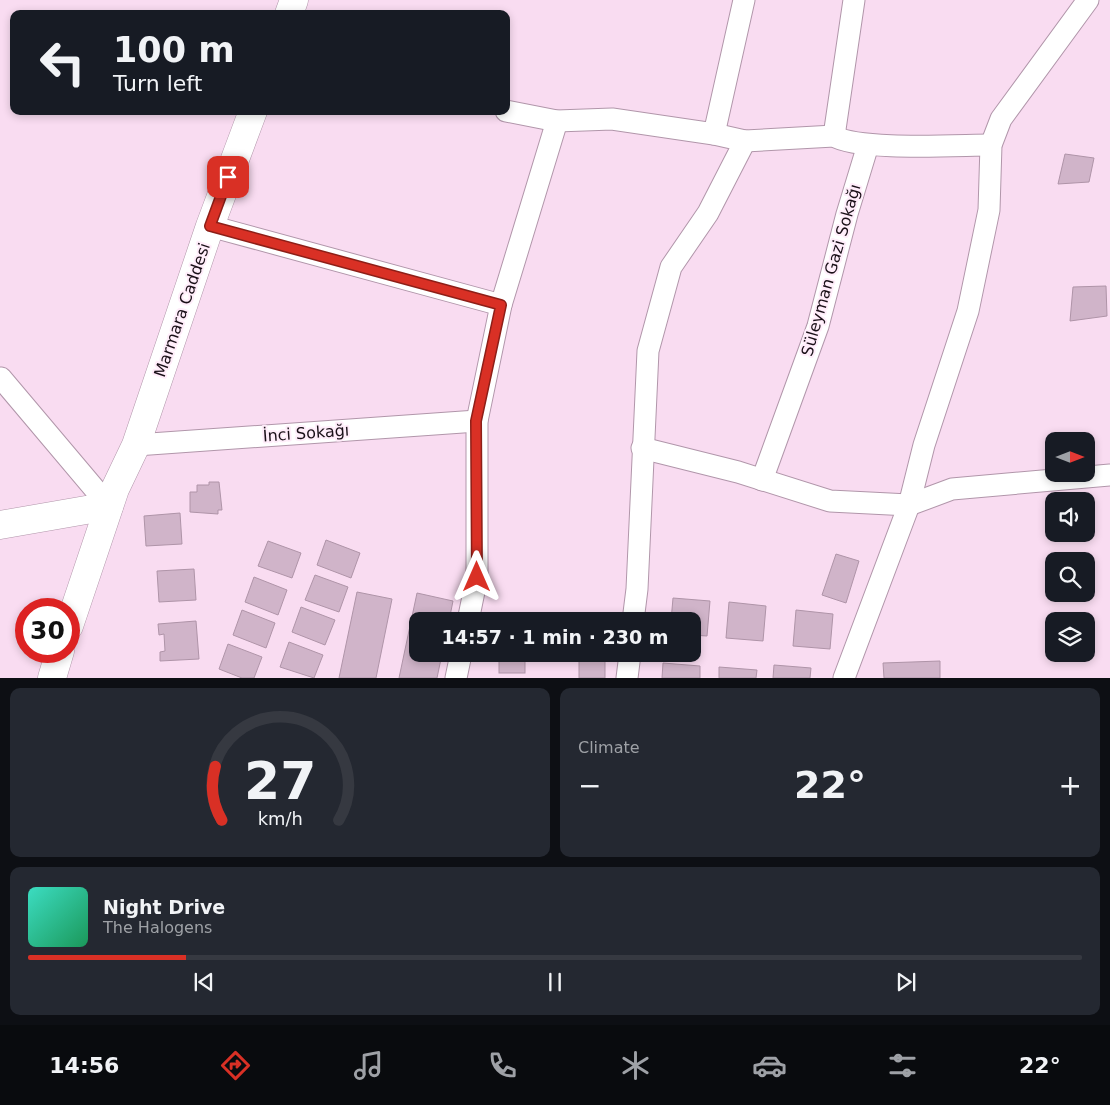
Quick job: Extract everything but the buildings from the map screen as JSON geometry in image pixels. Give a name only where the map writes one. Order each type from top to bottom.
[{"type":"street","points":[[714,134],[744,0]]},
{"type":"street","points":[[834,136],[854,0]]},
{"type":"street","points":[[844,678],[909,505],[924,445],[968,312],[989,210],[990,145],[1001,119],[1088,0]]},
{"type":"street","points":[[510,112],[557,121],[612,119],[714,134],[745,141],[834,136],[840,140],[868,145],[990,145]]},
{"type":"street","name":"Marmara Caddesi","points":[[78,598],[114,489],[136,445],[210,226],[252,115]]},
{"type":"street","points":[[470,612],[477,577],[476,421],[501,305],[557,121]]},
{"type":"street","points":[[634,612],[637,590],[642,448],[648,352],[671,266],[708,213],[745,141]]},
{"type":"street","name":"Süleyman Gazi Sokağı","points":[[762,480],[818,326],[847,214],[868,145]]},
{"type":"street","points":[[210,226],[501,305]]},
{"type":"street","points":[[1,378],[109,506]]},
{"type":"street","name":"İnci Sokağı","points":[[136,445],[476,421]]},
{"type":"street","points":[[642,448],[762,480],[830,501],[909,505],[952,489],[1110,476]]},
{"type":"street","points":[[0,525],[109,506]]},
{"type":"street","points":[[456,678],[459,662]]},
{"type":"street","points":[[627,678],[629,662]]},
{"type":"street","points":[[52,678],[56,663]]},
{"type":"route","points":[[228,177],[210,226],[501,305],[476,421],[477,577]]}]
